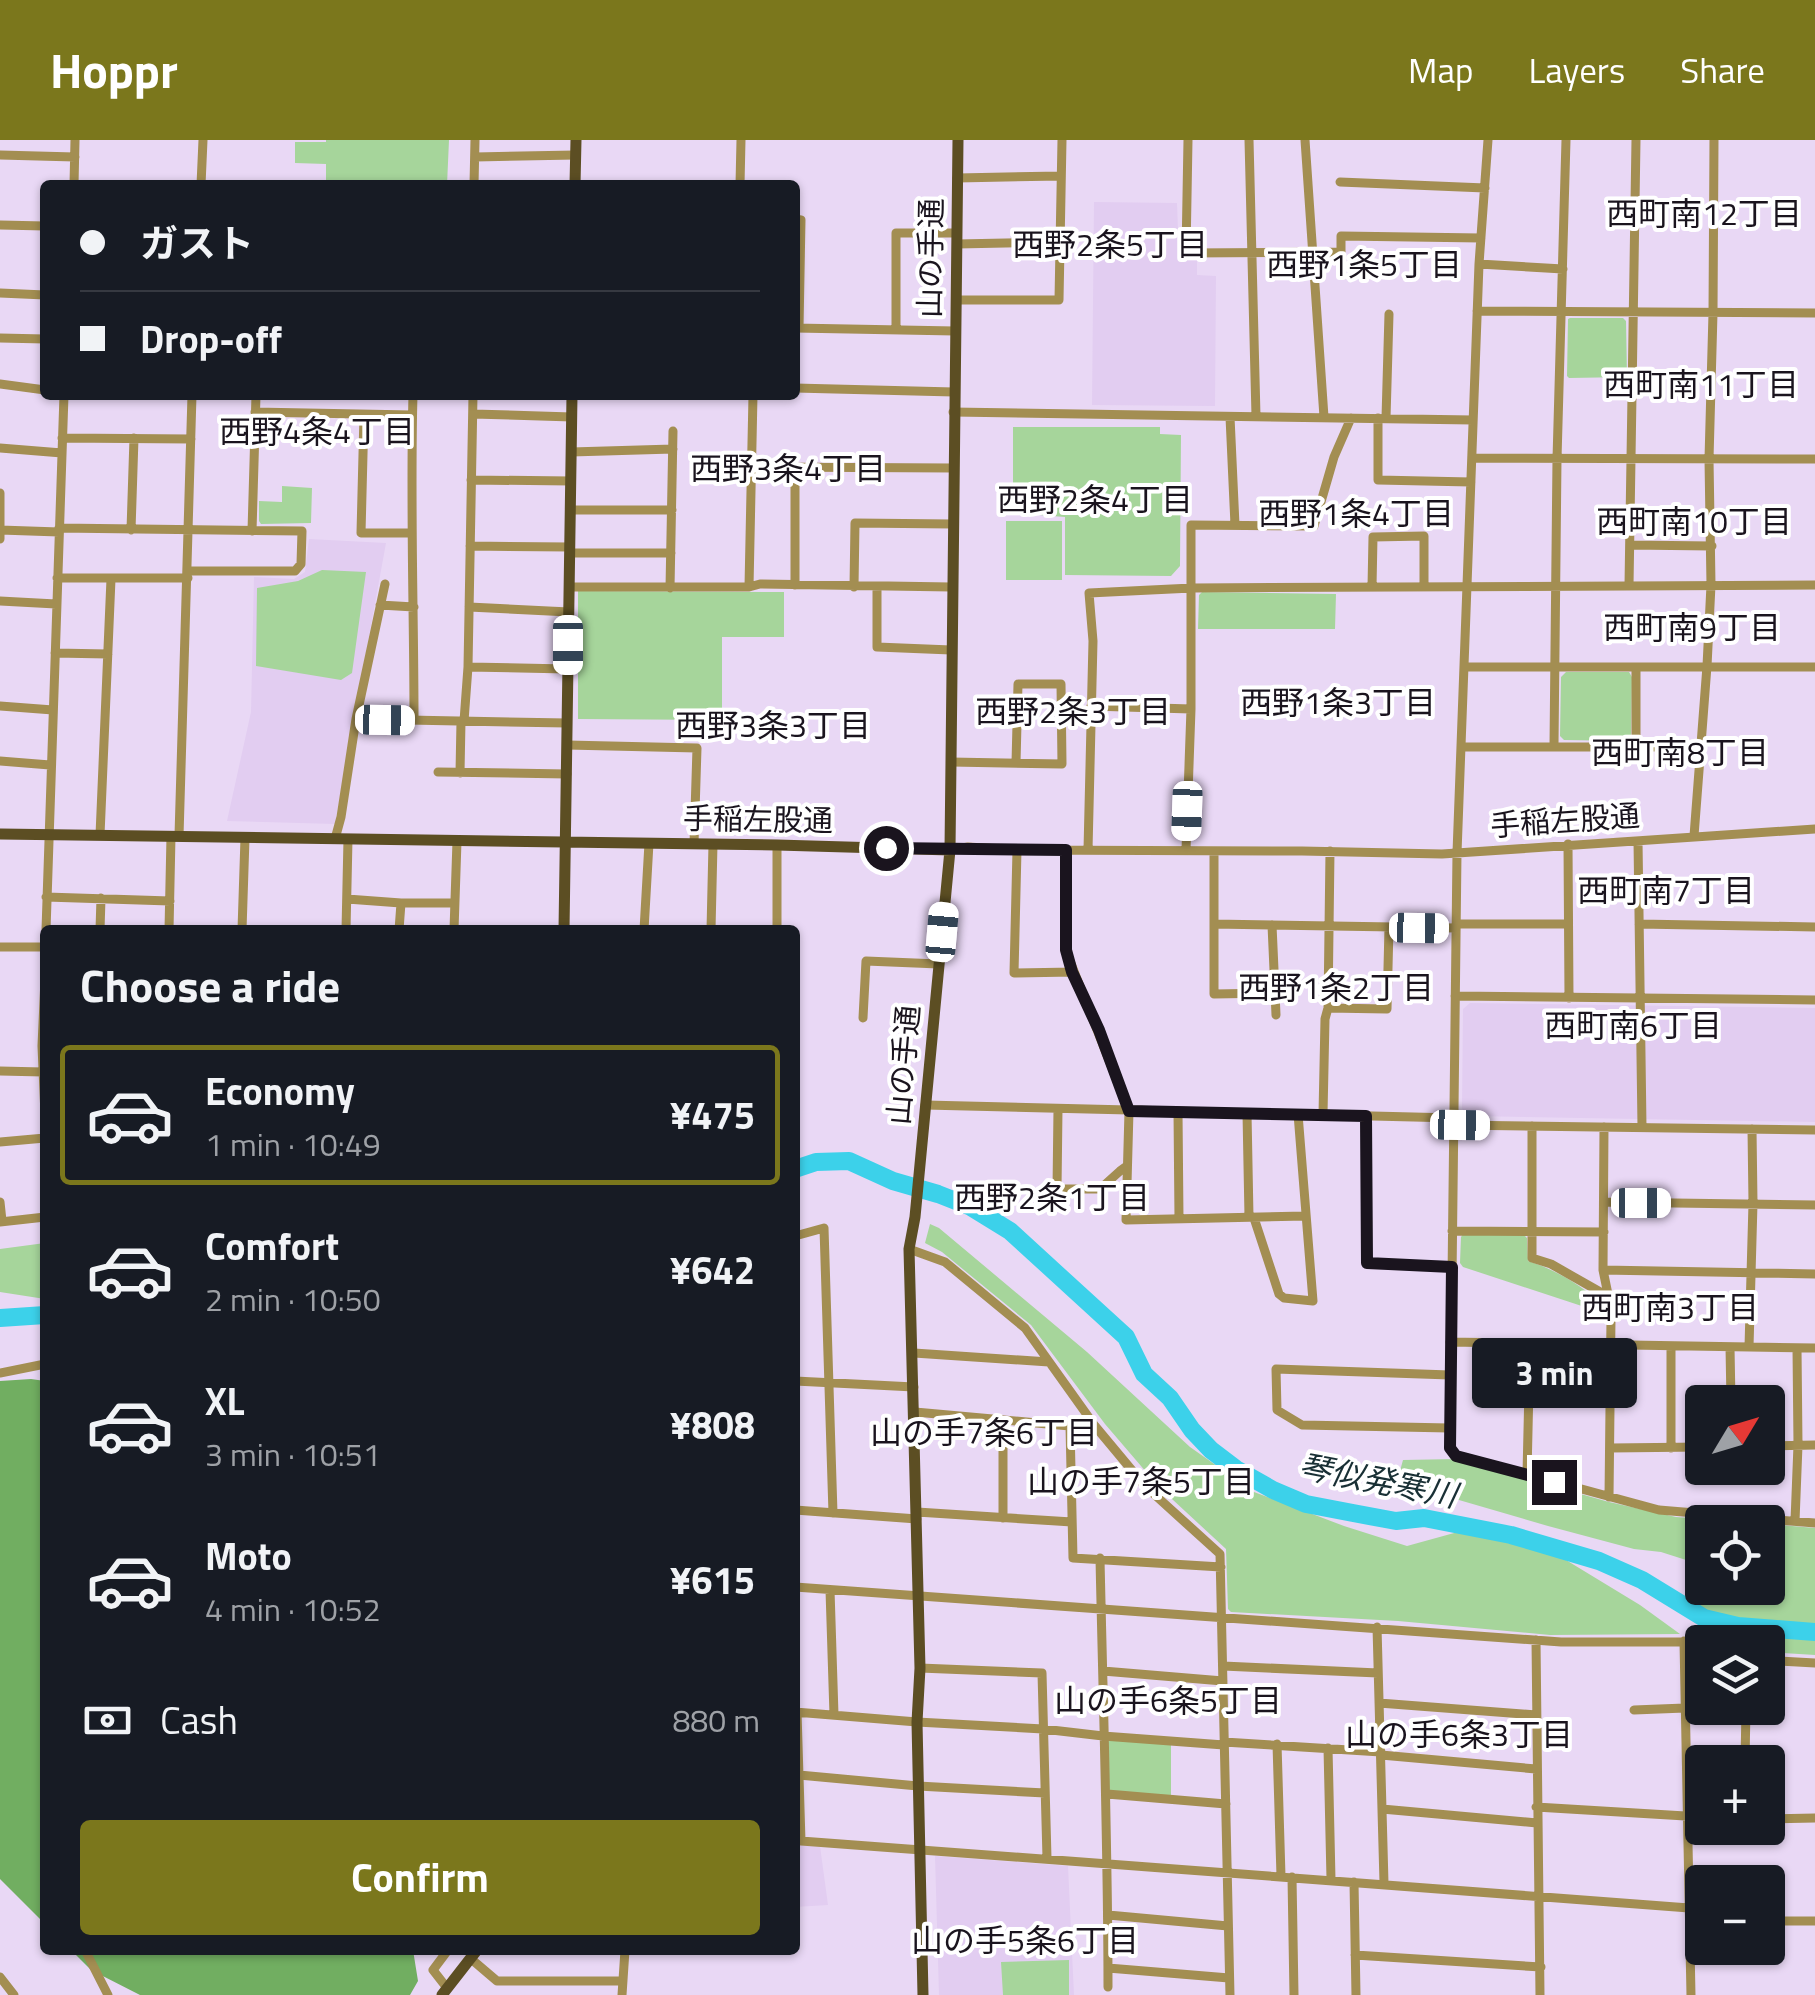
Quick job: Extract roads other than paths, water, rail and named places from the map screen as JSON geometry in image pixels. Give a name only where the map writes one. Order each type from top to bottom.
[{"type":"main road","points":[[576,140],[576,180]]},
{"type":"main road","name":"山の手通","points":[[923,1995],[910,1249],[950,850],[958,140]]},
{"type":"main road","points":[[564,925],[572,400]]},
{"type":"main road","name":"手稲左股通","points":[[0,834],[777,844],[950,850]]},
{"type":"main road","points":[[445,1992],[473,1955]]},
{"type":"street","points":[[74,180],[76,140]]},
{"type":"street","points":[[201,180],[203,140]]},
{"type":"street","points":[[474,180],[475,140]]},
{"type":"street","points":[[740,140],[740,180]]},
{"type":"street","points":[[956,300],[1060,300],[1062,140]]},
{"type":"street","points":[[1188,140],[1186,252],[1341,252],[1341,236],[1481,238]]},
{"type":"street","points":[[1249,140],[1256,416]]},
{"type":"street","points":[[1305,140],[1324,417]]},
{"type":"street","points":[[1488,140],[1479,264],[1456,853],[1450,1448],[1456,1456],[1659,1510],[1815,1523]]},
{"type":"street","points":[[1554,746],[1566,140]]},
{"type":"street","points":[[1629,586],[1636,140]]},
{"type":"street","points":[[1694,836],[1711,585],[1714,140]]},
{"type":"street","points":[[475,156],[576,155]]},
{"type":"street","points":[[0,156],[75,156]]},
{"type":"street","points":[[958,178],[1062,176]]},
{"type":"street","points":[[1340,182],[1484,188]]},
{"type":"street","points":[[0,225],[40,226]]},
{"type":"street","points":[[896,330],[896,233],[1060,242]]},
{"type":"street","points":[[1479,264],[1563,269]]},
{"type":"street","points":[[0,294],[40,295]]},
{"type":"street","points":[[1477,311],[1815,313]]},
{"type":"street","points":[[1389,314],[1378,480],[1471,482]]},
{"type":"street","points":[[800,328],[956,331]]},
{"type":"street","points":[[0,338],[40,338]]},
{"type":"street","points":[[0,384],[40,389]]},
{"type":"street","points":[[800,388],[954,392]]},
{"type":"street","points":[[46,925],[64,400]]},
{"type":"street","points":[[169,925],[188,574],[192,400]]},
{"type":"street","points":[[252,531],[256,400]]},
{"type":"street","points":[[413,400],[410,534],[414,720]]},
{"type":"street","points":[[460,773],[468,666],[473,400]]},
{"type":"street","points":[[749,587],[753,400]]},
{"type":"street","points":[[255,412],[412,414]]},
{"type":"street","points":[[954,412],[1473,420]]},
{"type":"street","points":[[473,414],[572,416]]},
{"type":"street","points":[[364,415],[361,533],[410,534]]},
{"type":"street","points":[[1230,417],[1235,525]]},
{"type":"street","points":[[1186,850],[1192,709],[1191,525],[1314,526],[1334,457],[1351,418]]},
{"type":"street","points":[[670,588],[673,431]]},
{"type":"street","points":[[62,438],[191,439]]},
{"type":"street","points":[[131,530],[134,438]]},
{"type":"street","points":[[0,448],[62,453]]},
{"type":"street","points":[[572,452],[673,450]]},
{"type":"street","points":[[1472,458],[1815,459]]},
{"type":"street","points":[[752,467],[953,468]]},
{"type":"street","points":[[795,467],[795,585]]},
{"type":"street","points":[[471,480],[571,482]]},
{"type":"street","points":[[0,492],[0,539]]},
{"type":"street","points":[[571,510],[672,510]]},
{"type":"street","points":[[854,587],[855,523],[952,524]]},
{"type":"street","points":[[0,530],[302,531],[301,564],[294,572],[57,578]]},
{"type":"street","points":[[1372,587],[1373,536],[1424,536],[1424,586]]},
{"type":"street","points":[[1630,545],[1712,546]]},
{"type":"street","points":[[470,546],[671,553]]},
{"type":"street","points":[[100,835],[111,579]]},
{"type":"street","points":[[346,925],[340,817],[356,719],[386,584]]},
{"type":"street","points":[[1088,850],[1093,641],[1089,593],[1192,588],[1815,585]]},
{"type":"street","points":[[570,586],[951,587]]},
{"type":"street","points":[[876,586],[877,648],[951,650]]},
{"type":"street","points":[[0,601],[56,604]]},
{"type":"street","points":[[380,605],[414,606]]},
{"type":"street","points":[[469,608],[569,612]]},
{"type":"street","points":[[55,653],[108,654]]},
{"type":"street","points":[[468,666],[568,669]]},
{"type":"street","points":[[1636,667],[1636,746]]},
{"type":"street","points":[[1464,668],[1815,667]]},
{"type":"street","points":[[950,762],[1062,764],[1062,684],[1018,684],[1016,763]]},
{"type":"street","points":[[0,706],[52,710]]},
{"type":"street","points":[[1091,706],[1192,709]]},
{"type":"street","points":[[356,719],[567,723]]},
{"type":"street","points":[[567,744],[697,748],[694,844]]},
{"type":"street","points":[[1461,747],[1701,746]]},
{"type":"street","points":[[0,761],[50,765]]},
{"type":"street","points":[[438,772],[567,774]]},
{"type":"street","name":"手稲左股通","points":[[950,850],[968,847],[1456,853],[1815,829]]},
{"type":"street","points":[[242,925],[246,838]]},
{"type":"street","points":[[454,925],[457,841]]},
{"type":"street","points":[[1638,841],[1642,1127]]},
{"type":"street","points":[[644,925],[648,842]]},
{"type":"street","points":[[712,925],[713,844]]},
{"type":"street","points":[[777,844],[777,925]]},
{"type":"street","points":[[1568,844],[1569,998]]},
{"type":"street","points":[[1017,850],[1014,973],[1072,972]]},
{"type":"street","points":[[1066,850],[1066,950],[1129,1111],[1126,1220],[1306,1216]]},
{"type":"street","points":[[1214,851],[1214,994],[1274,993]]},
{"type":"street","points":[[1322,1114],[1330,852]]},
{"type":"street","points":[[46,896],[170,901]]},
{"type":"street","points":[[100,925],[101,898]]},
{"type":"street","points":[[347,898],[454,904]]},
{"type":"street","points":[[400,925],[401,903]]},
{"type":"street","points":[[1214,924],[1568,924]]},
{"type":"street","points":[[1639,924],[1815,927]]},
{"type":"street","points":[[1272,925],[1276,1015]]},
{"type":"street","points":[[1328,1008],[1387,1009],[1390,927]]},
{"type":"street","points":[[0,957],[0,947],[40,947]]},
{"type":"street","points":[[863,1018],[866,961],[939,964]]},
{"type":"street","points":[[1455,996],[1815,1000]]},
{"type":"street","points":[[0,1071],[40,1072]]},
{"type":"street","points":[[926,1106],[1322,1114],[1532,1126],[1815,1130]]},
{"type":"street","points":[[1058,1109],[1058,1188],[1100,1189],[1128,1166]]},
{"type":"street","points":[[1178,1112],[1179,1219]]},
{"type":"street","points":[[1247,1113],[1251,1218],[1279,1294],[1312,1301],[1298,1114]]},
{"type":"street","points":[[1366,1116],[1367,1263],[1452,1267]]},
{"type":"street","points":[[1532,1126],[1532,1258],[1609,1297]]},
{"type":"street","points":[[1604,1127],[1604,1270],[1610,1344],[1609,1497]]},
{"type":"street","points":[[1749,1347],[1752,1129]]},
{"type":"street","points":[[0,1142],[40,1138]]},
{"type":"street","points":[[0,1202],[1,1222],[40,1218]]},
{"type":"street","points":[[1604,1202],[1815,1205]]},
{"type":"street","points":[[800,1235],[824,1228],[833,1513]]},
{"type":"street","points":[[1452,1231],[1604,1232]]},
{"type":"street","points":[[910,1249],[945,1262],[1025,1328],[1095,1426],[1156,1497],[1220,1554],[1230,1995]]},
{"type":"street","points":[[1604,1270],[1815,1274]]},
{"type":"street","points":[[1450,1342],[1815,1348]]},
{"type":"street","points":[[1527,1474],[1530,1344]]},
{"type":"street","points":[[1671,1346],[1671,1448]]},
{"type":"street","points":[[1730,1346],[1731,1385]]},
{"type":"street","points":[[1794,1522],[1797,1348]]},
{"type":"street","points":[[914,1353],[1050,1362]]},
{"type":"street","points":[[0,1373],[40,1365]]},
{"type":"street","points":[[1449,1428],[1302,1424],[1277,1410],[1276,1370],[1450,1375]]},
{"type":"street","points":[[800,1381],[914,1386]]},
{"type":"street","points":[[915,1412],[1095,1426]]},
{"type":"street","points":[[1002,1518],[1004,1420]]},
{"type":"street","points":[[1070,1426],[1073,1558],[1221,1567]]},
{"type":"street","points":[[1785,1445],[1815,1445]]},
{"type":"street","points":[[1610,1448],[1685,1448]]},
{"type":"street","points":[[800,1510],[1072,1522]]},
{"type":"street","points":[[1100,1558],[1108,1987]]},
{"type":"street","points":[[800,1588],[1561,1642],[1684,1641],[1685,1708],[1634,1710]]},
{"type":"street","points":[[830,1590],[834,1715]]},
{"type":"street","points":[[1377,1627],[1384,1884]]},
{"type":"street","points":[[1536,1640],[1540,1995]]},
{"type":"street","points":[[1785,1661],[1815,1663]]},
{"type":"street","points":[[1222,1666],[1378,1673]]},
{"type":"street","points":[[920,1668],[1042,1673],[1047,1858]]},
{"type":"street","points":[[1103,1670],[1223,1681]]},
{"type":"street","points":[[1379,1703],[1536,1715]]},
{"type":"street","points":[[800,1712],[1044,1728],[1103,1736],[1277,1744],[1536,1769]]},
{"type":"street","points":[[1277,1744],[1294,1995]]},
{"type":"street","points":[[1328,1748],[1331,1879]]},
{"type":"street","points":[[800,1775],[1045,1793]]},
{"type":"street","points":[[1106,1794],[1226,1804]]},
{"type":"street","points":[[1536,1807],[1685,1817]]},
{"type":"street","points":[[800,1808],[801,1841],[1685,1908]]},
{"type":"street","points":[[1382,1809],[1537,1823]]},
{"type":"street","points":[[1785,1818],[1815,1818]]},
{"type":"street","points":[[1354,1882],[1356,1995]]},
{"type":"street","points":[[1108,1915],[1228,1926]]},
{"type":"street","points":[[1785,1921],[1815,1921]]},
{"type":"street","points":[[88,1955],[108,1995]]},
{"type":"street","points":[[444,1955],[433,1970],[445,1992]]},
{"type":"street","points":[[475,1955],[497,1981],[623,1980]]},
{"type":"street","points":[[622,1995],[625,1955]]},
{"type":"street","points":[[1355,1955],[1540,1966]]},
{"type":"street","points":[[1691,1965],[1691,1995]]},
{"type":"street","points":[[1108,1968],[1229,1978]]},
{"type":"street","points":[[0,1977],[14,1995]]},
{"type":"street","points":[[511,1981],[512,1995]]},
{"type":"waterway","name":"琴似発寒川","points":[[800,1167],[816,1162],[849,1161],[893,1181],[971,1207],[1010,1231],[1126,1337],[1144,1374],[1170,1398],[1211,1450],[1273,1490],[1306,1504],[1353,1513],[1396,1521],[1424,1518],[1511,1535],[1599,1561],[1642,1580],[1704,1618],[1738,1626],[1815,1632]]},
{"type":"waterway","name":"琴似発寒川","points":[[0,1318],[40,1315]]},
{"type":"district","name":"西町南12丁目","points":[[1704,214]]},
{"type":"district","name":"西野2条5丁目","points":[[1110,245]]},
{"type":"district","name":"西野1条5丁目","points":[[1364,265]]},
{"type":"district","name":"西町南11丁目","points":[[1701,385]]},
{"type":"district","name":"西野4条4丁目","points":[[317,432]]},
{"type":"district","name":"西野3条4丁目","points":[[788,469]]},
{"type":"district","name":"西野2条4丁目","points":[[1095,500]]},
{"type":"district","name":"西野1条4丁目","points":[[1356,514]]},
{"type":"district","name":"西町南10丁目","points":[[1694,522]]},
{"type":"district","name":"西町南9丁目","points":[[1692,628]]},
{"type":"district","name":"西野1条3丁目","points":[[1338,703]]},
{"type":"district","name":"西野2条3丁目","points":[[1073,712]]},
{"type":"district","name":"西野3条3丁目","points":[[773,726]]},
{"type":"district","name":"西町南8丁目","points":[[1680,753]]},
{"type":"district","name":"西町南7丁目","points":[[1666,891]]},
{"type":"district","name":"西野1条2丁目","points":[[1336,988]]},
{"type":"district","name":"西町南6丁目","points":[[1633,1026]]},
{"type":"district","name":"西野2条1丁目","points":[[1052,1198]]},
{"type":"district","name":"西町南3丁目","points":[[1670,1308]]},
{"type":"district","name":"山の手7条6丁目","points":[[984,1433]]},
{"type":"district","name":"山の手7条5丁目","points":[[1141,1482]]},
{"type":"district","name":"山の手6条5丁目","points":[[1168,1701]]},
{"type":"district","name":"山の手6条3丁目","points":[[1459,1735]]},
{"type":"district","name":"山の手5条6丁目","points":[[1025,1941]]}]
